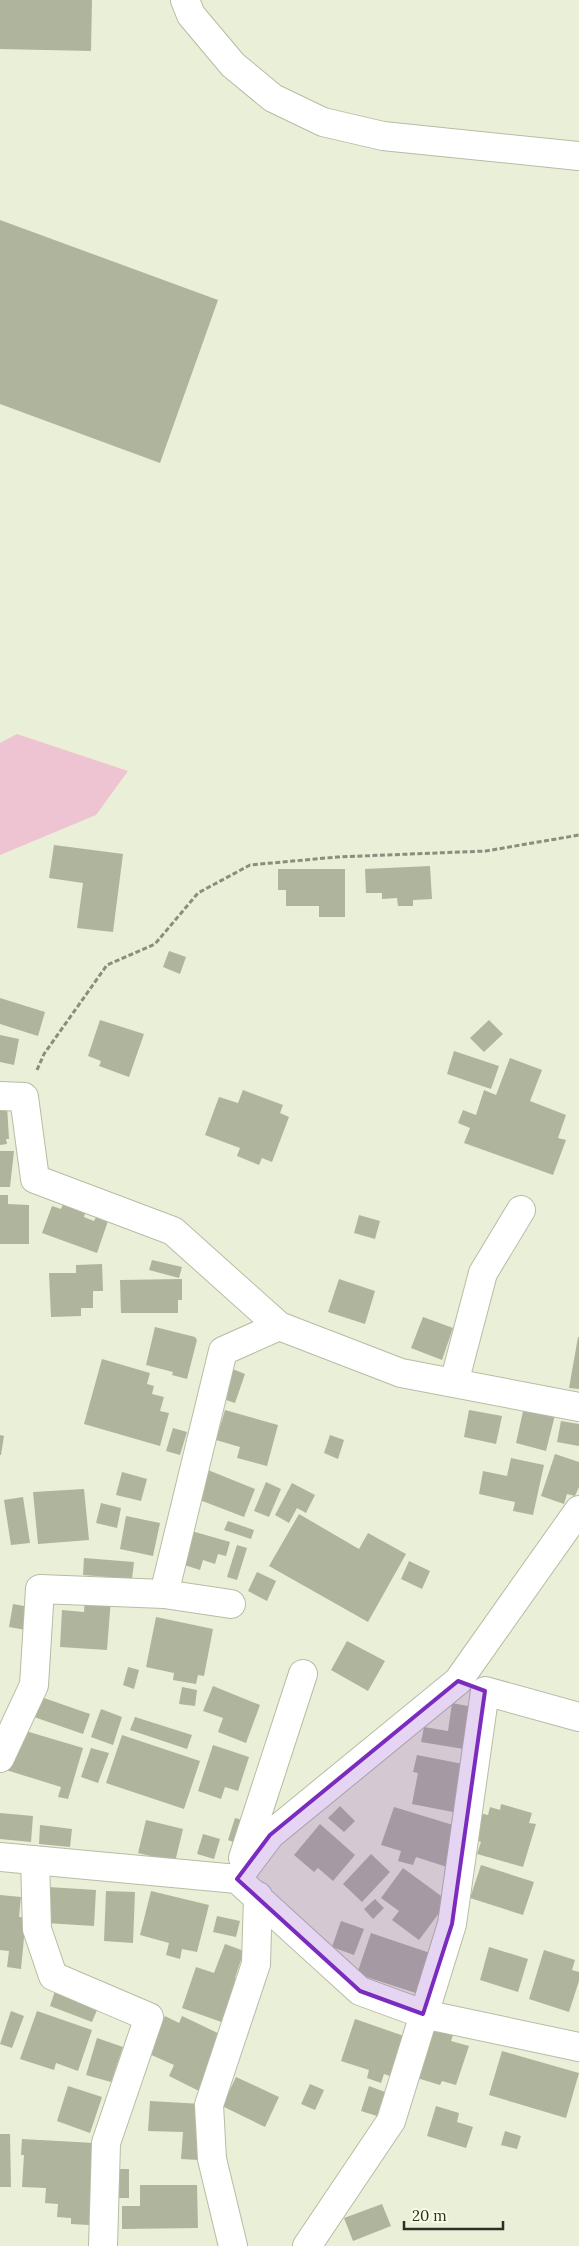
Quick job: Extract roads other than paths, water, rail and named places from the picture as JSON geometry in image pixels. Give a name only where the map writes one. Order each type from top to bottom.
[{"type":"street","points":[[185,0],[190,15],[233,65],[274,98],[323,122],[383,136],[579,156]]},
{"type":"street","points":[[12,1096],[35,1178],[173,1231],[279,1326],[400,1372],[579,1407]]},
{"type":"street","points":[[454,1383],[483,1273],[521,1210]]},
{"type":"street","points":[[164,1594],[224,1351],[279,1326]]},
{"type":"street","points":[[236,1879],[270,1836],[458,1681],[579,1510]]},
{"type":"street","points":[[0,1758],[34,1685],[40,1589],[164,1594],[231,1604]]},
{"type":"street","points":[[236,1879],[303,1674]]},
{"type":"street","points":[[458,1681],[485,1691],[579,1718]]},
{"type":"street","points":[[307,2246],[390,2122],[452,1924],[485,1691]]},
{"type":"street","points":[[0,1857],[236,1879],[258,1896],[360,1991],[424,2014],[579,2047]]},
{"type":"street","points":[[35,1860],[37,1929],[53,1976],[149,2017],[106,2143],[103,2246]]},
{"type":"street","points":[[233,2246],[212,2159],[209,2104],[256,1964],[258,1896]]}]
